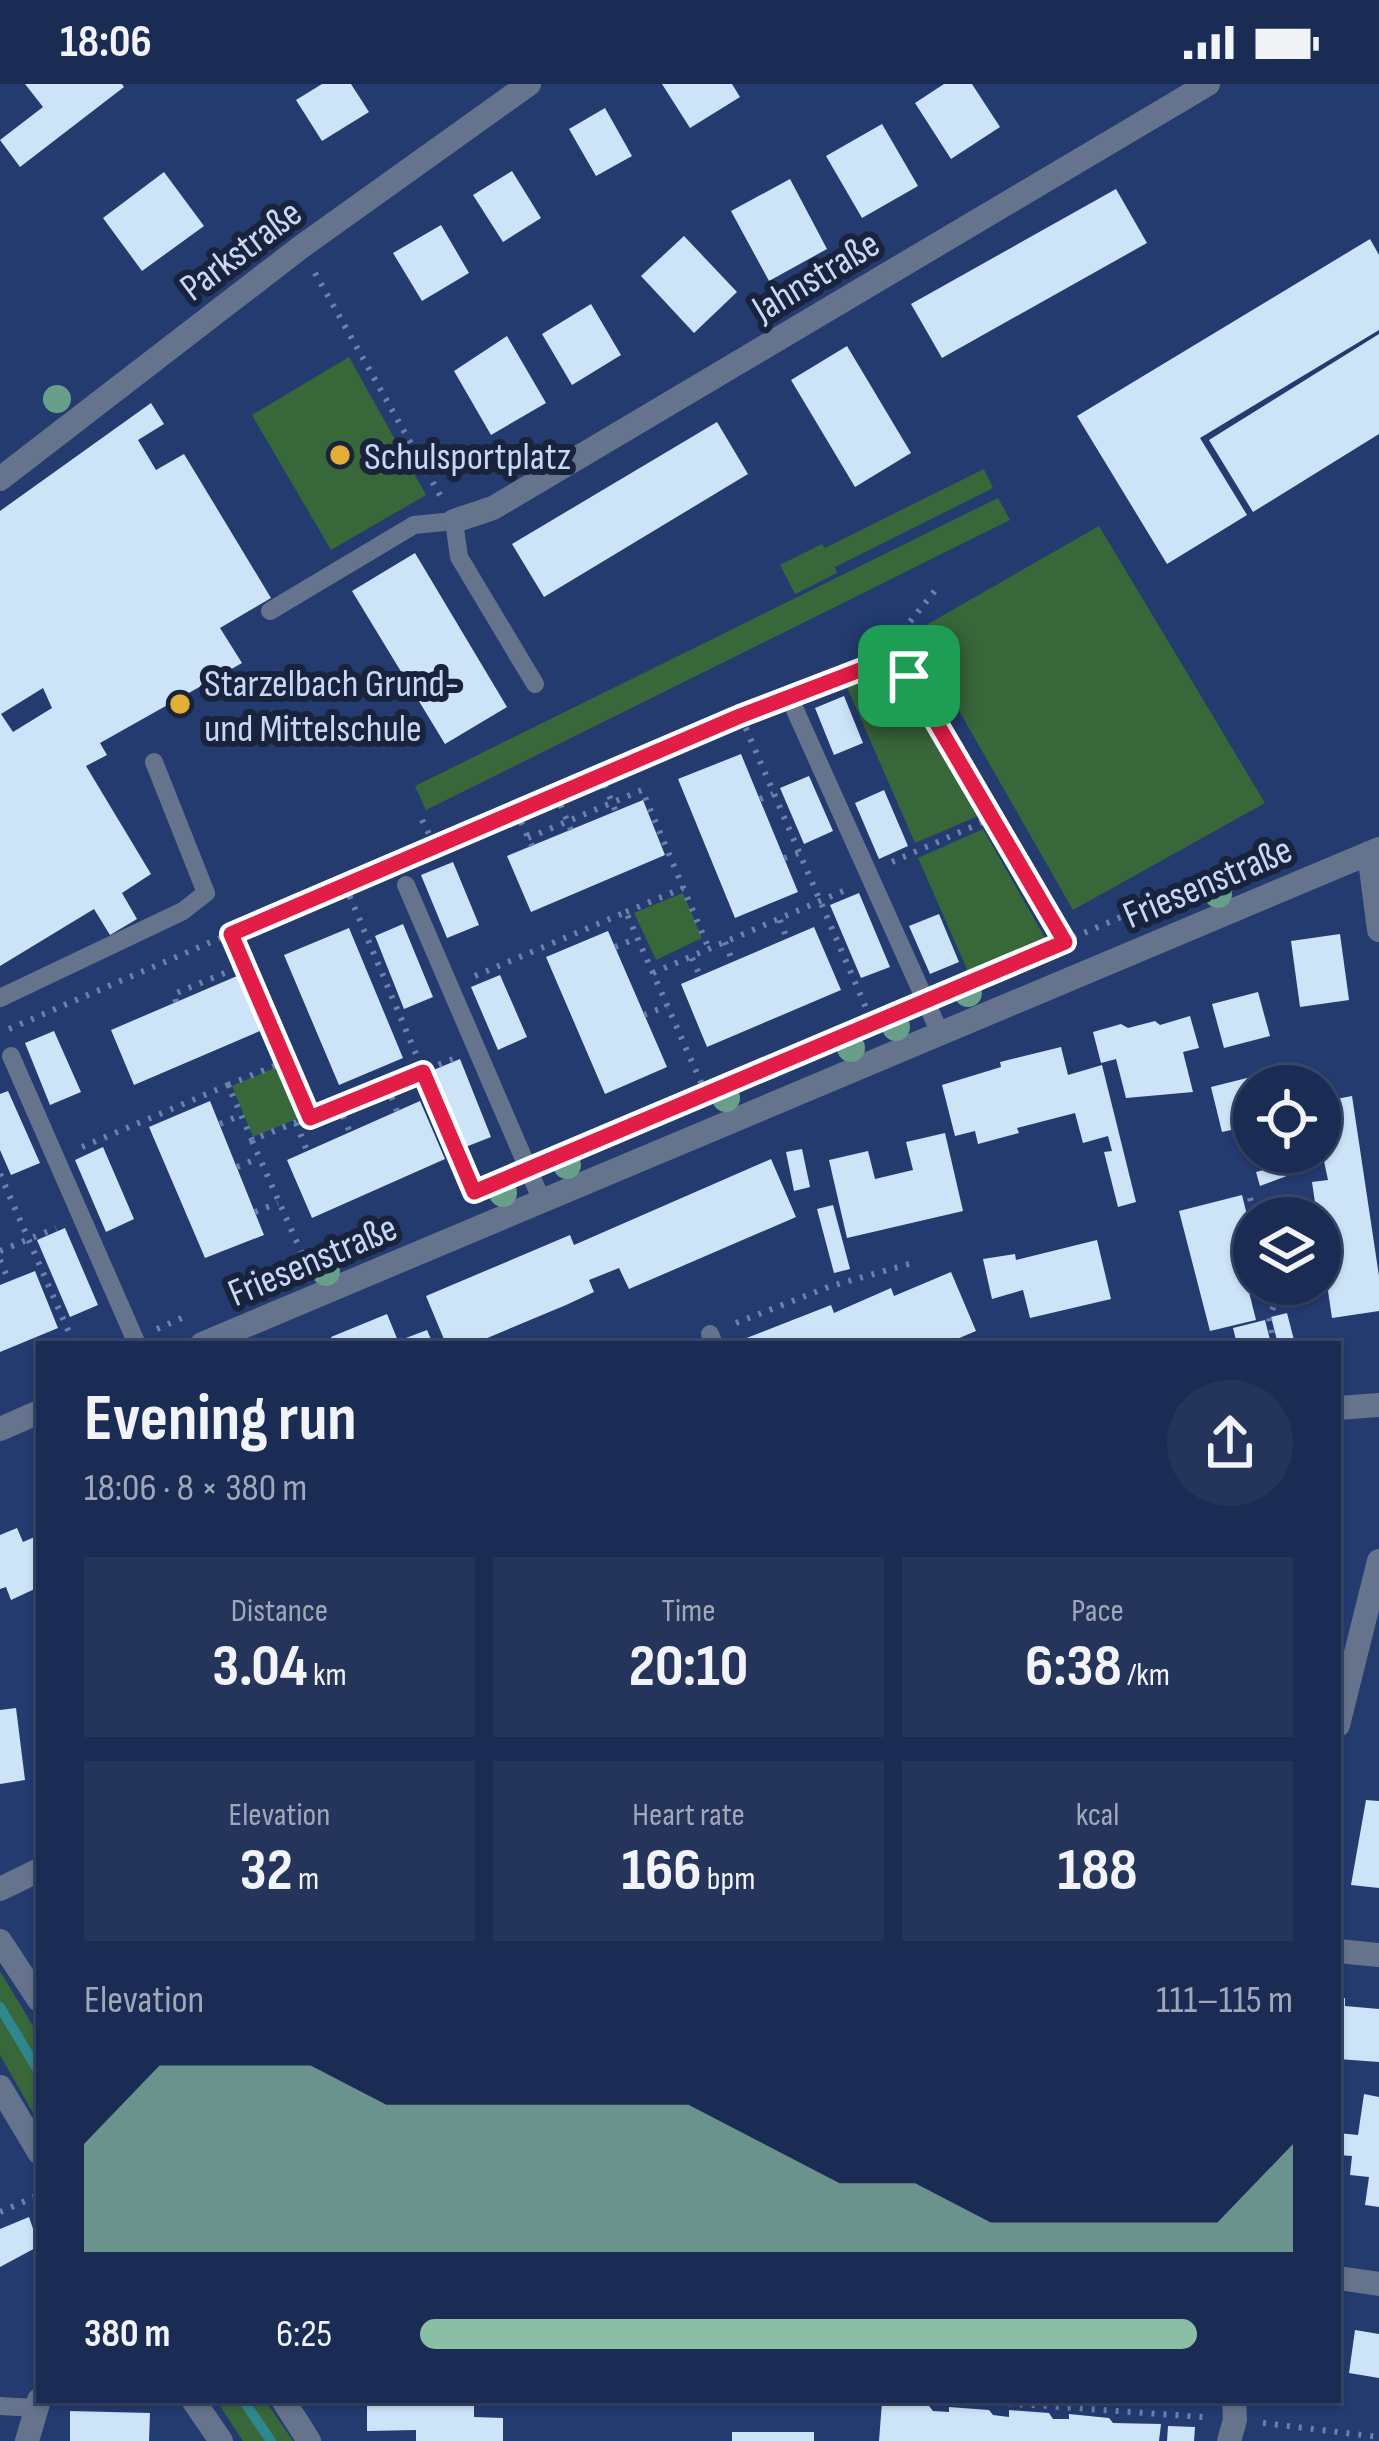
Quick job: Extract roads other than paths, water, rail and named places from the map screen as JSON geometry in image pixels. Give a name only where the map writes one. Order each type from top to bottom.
[{"type":"street","name":"Parkstraße","points":[[0,479],[301,248],[529,84]]},
{"type":"street","name":"Jahnstraße","points":[[454,521],[493,508],[1208,84]]},
{"type":"street","name":"Friesenstraße","points":[[213,1341],[1374,851]]},
{"type":"street","points":[[1374,851],[1379,930]]},
{"type":"street","points":[[1341,1408],[1379,1405]]},
{"type":"street","points":[[0,1429],[36,1413]]},
{"type":"street","points":[[1341,1713],[1379,1561]]},
{"type":"street","points":[[0,1889],[36,1871]]},
{"type":"street","points":[[0,1941],[36,1995]]},
{"type":"street","points":[[1341,1951],[1379,1955]]},
{"type":"street","points":[[0,2087],[36,2147]]},
{"type":"street","points":[[1341,2278],[1379,2284]]},
{"type":"street","points":[[195,2403],[221,2441]]},
{"type":"street","points":[[285,2403],[309,2441]]},
{"type":"street","points":[[26,2441],[37,2404]]},
{"type":"lane","points":[[270,611],[414,525],[454,521],[459,557],[535,684]]},
{"type":"lane","points":[[790,701],[940,1033]]},
{"type":"lane","points":[[0,998],[183,911],[206,893],[154,763]]},
{"type":"lane","points":[[406,886],[542,1201]]},
{"type":"lane","points":[[11,1057],[136,1341]]},
{"type":"lane","points":[[0,2406],[37,2404]]},
{"type":"waterway","points":[[0,2007],[36,2067]]},
{"type":"waterway","points":[[245,2403],[271,2441]]},
{"type":"place","name":"Schulsportplatz","points":[[340,455]]},
{"type":"place","name":"Starzelbach Grund- und Mittelschule","points":[[180,704]]}]
